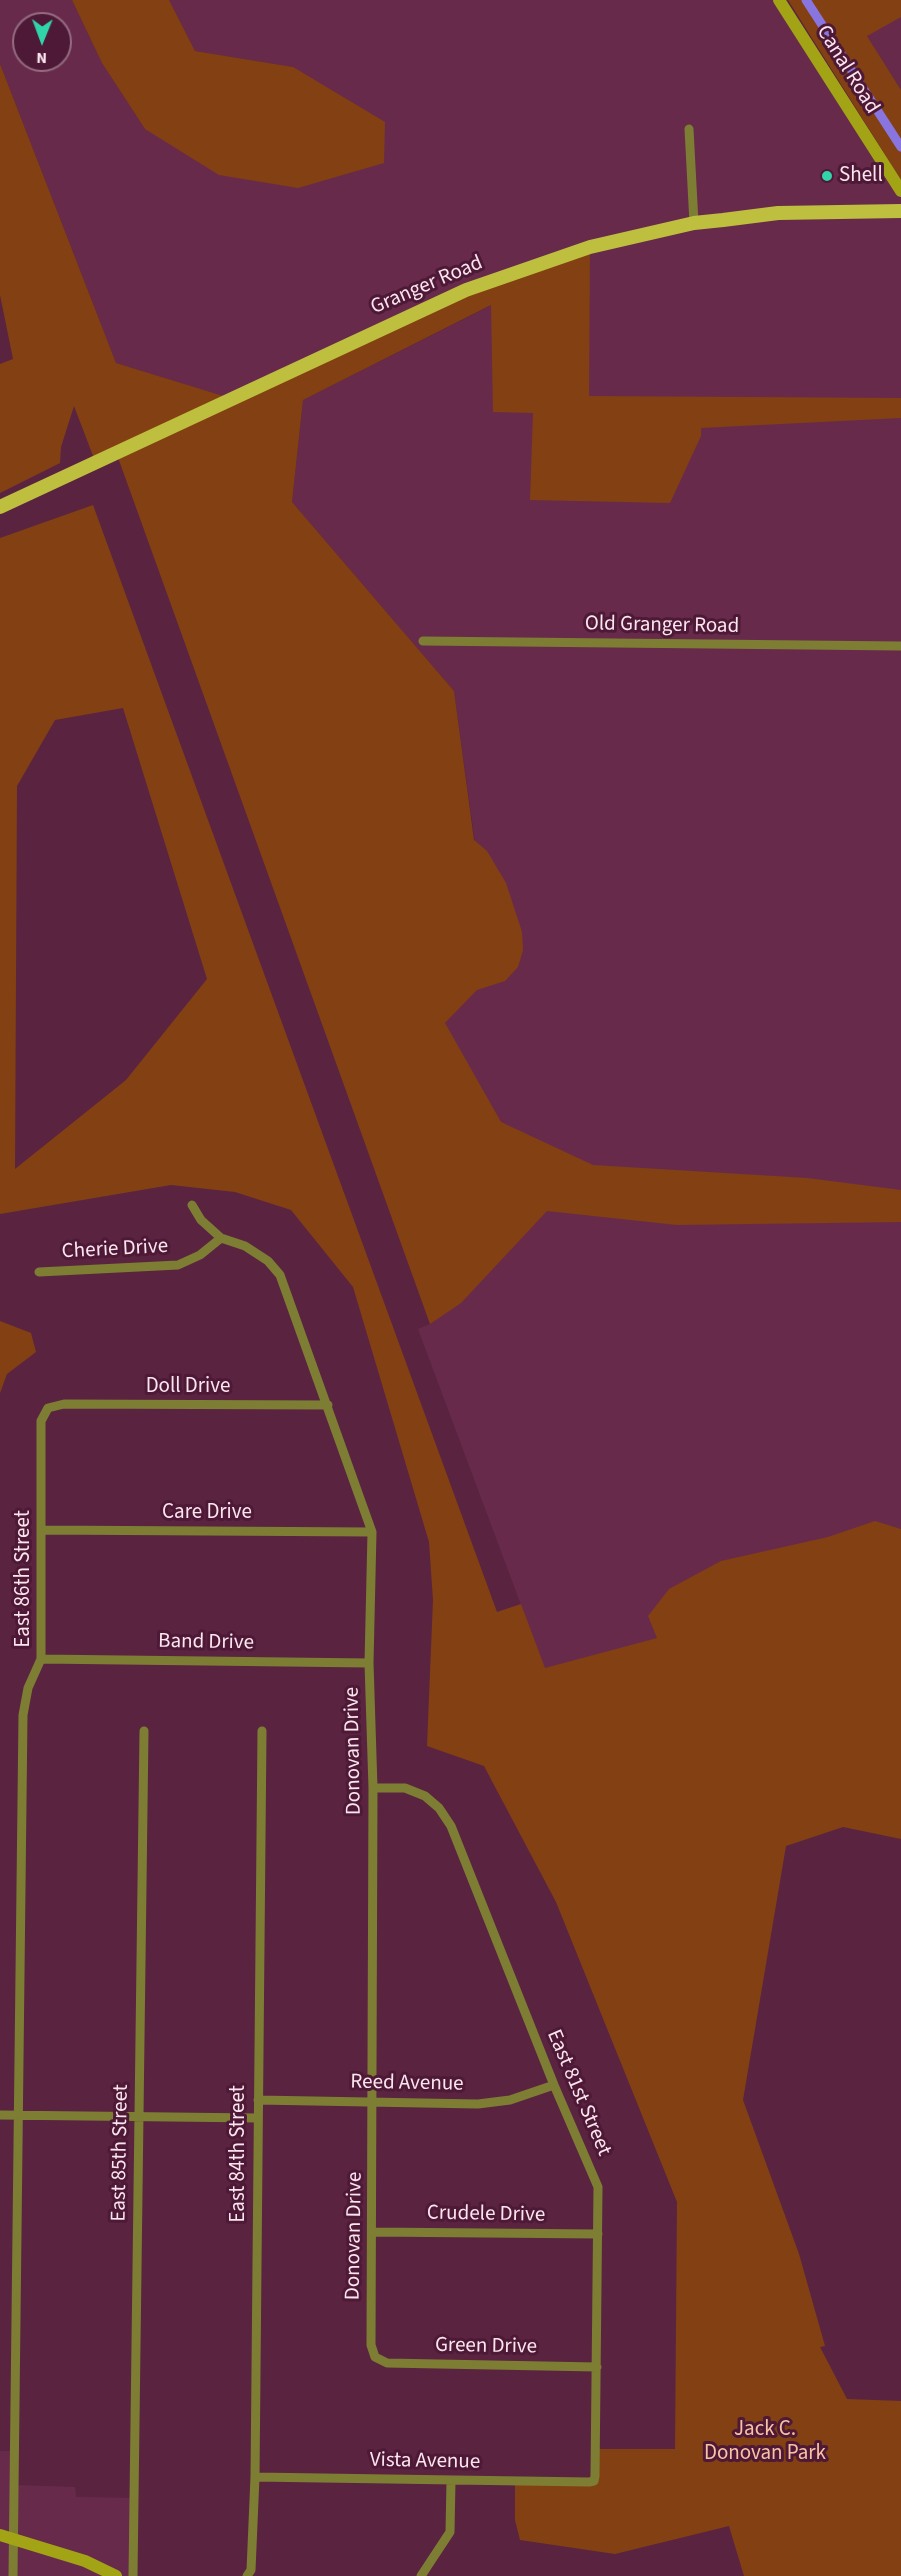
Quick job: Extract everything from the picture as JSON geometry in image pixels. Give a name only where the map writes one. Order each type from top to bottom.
[{"type":"main road","name":"Granger Road","points":[[0,507],[466,290],[590,247],[694,223],[778,213],[901,212]]},
{"type":"street","name":"Canal Road","points":[[779,0],[901,191]]},
{"type":"street","points":[[689,129],[694,223]]},
{"type":"street","name":"Old Granger Road","points":[[423,641],[901,646]]},
{"type":"street","name":"Donovan Drive","points":[[192,1205],[201,1220],[221,1238],[244,1246],[268,1261],[280,1275],[372,1532],[369,1663],[373,1788],[372,2345],[375,2357]]},
{"type":"street","name":"Cherie Drive","points":[[39,1272],[178,1265],[200,1256],[221,1238]]},
{"type":"street","name":"Doll Drive","points":[[48,1408],[64,1404],[328,1405]]},
{"type":"street","name":"East 86th Street","points":[[13,2576],[23,1715],[28,1688],[41,1659],[41,1421],[48,1408]]},
{"type":"street","name":"Care Drive","points":[[42,1530],[372,1532]]},
{"type":"street","name":"Band Drive","points":[[41,1659],[369,1663]]},
{"type":"street","name":"East 85th Street","points":[[133,2576],[144,1731]]},
{"type":"street","name":"East 84th Street","points":[[247,2576],[251,2570],[255,2476],[262,1731]]},
{"type":"street","name":"East 81st Street","points":[[373,1788],[405,1788],[425,1796],[439,1808],[451,1826],[554,2085],[598,2187],[594,2481]]},
{"type":"street","name":"Reed Avenue","points":[[258,2100],[478,2104],[510,2100],[554,2085]]},
{"type":"street","points":[[0,2115],[257,2118]]},
{"type":"street","name":"Crudele Drive","points":[[373,2232],[598,2234]]},
{"type":"street","name":"Green Drive","points":[[375,2357],[387,2363],[597,2367]]},
{"type":"street","name":"Vista Avenue","points":[[255,2476],[451,2481],[594,2481]]},
{"type":"street","points":[[421,2576],[450,2532],[451,2481]]},
{"type":"street","points":[[0,2535],[85,2561],[116,2576]]},
{"type":"shaded area","points":[[0,0],[72,0],[102,63],[145,129],[293,67],[195,51],[169,0],[779,0],[901,191],[901,1571],[545,1669],[418,1329],[430,1324],[397,1073],[493,973],[454,691],[292,502],[303,400],[492,305],[230,398],[116,363],[0,64]]},
{"type":"shaded area","points":[[901,0],[901,90],[867,36]]},
{"type":"shaded area","points":[[0,2451],[15,2451],[15,2485],[75,2487],[76,2497],[134,2498],[133,2576],[0,2576]]},
{"type":"green space","points":[[72,0],[169,0],[195,51],[293,67],[385,122],[384,163],[298,188],[219,175],[145,129],[102,63]]},
{"type":"green space","points":[[788,0],[901,0],[901,17],[867,36],[901,90],[901,180]]},
{"type":"green space","points":[[0,64],[116,363],[230,398],[466,290],[590,247],[589,396],[901,398],[901,418],[701,428],[701,436],[670,503],[530,500],[533,413],[493,412],[491,305],[303,400],[292,502],[454,691],[474,840],[487,851],[506,883],[522,932],[523,950],[518,967],[505,981],[477,990],[445,1023],[501,1122],[593,1165],[807,1178],[901,1190],[901,1222],[677,1225],[547,1211],[461,1303],[430,1324],[116,452],[95,461],[74,406],[61,447],[60,463],[0,493],[0,364],[13,359],[0,295]]},
{"type":"green space","name":"Jack C. Donovan Park","points":[[93,505],[497,1612],[521,1604],[545,1668],[657,1638],[648,1616],[669,1589],[721,1561],[828,1537],[875,1521],[901,1529],[901,1839],[843,1827],[786,1846],[743,2100],[799,2254],[825,2346],[820,2347],[847,2399],[901,2401],[901,2576],[744,2576],[729,2526],[615,2554],[520,2540],[515,2520],[515,2482],[594,2481],[596,2449],[675,2449],[677,2202],[556,1902],[484,1766],[427,1746],[433,1600],[429,1542],[353,1287],[291,1210],[235,1192],[171,1185],[0,1214],[0,538]],"holes":[[[123,708],[207,979],[126,1080],[15,1169],[17,786],[55,720]]]},
{"type":"green space","points":[[0,1321],[31,1333],[36,1352],[7,1374],[0,1393]]},
{"type":"waterway","points":[[806,0],[901,147]]},
{"type":"place","name":"Shell","points":[[827,176]]}]
